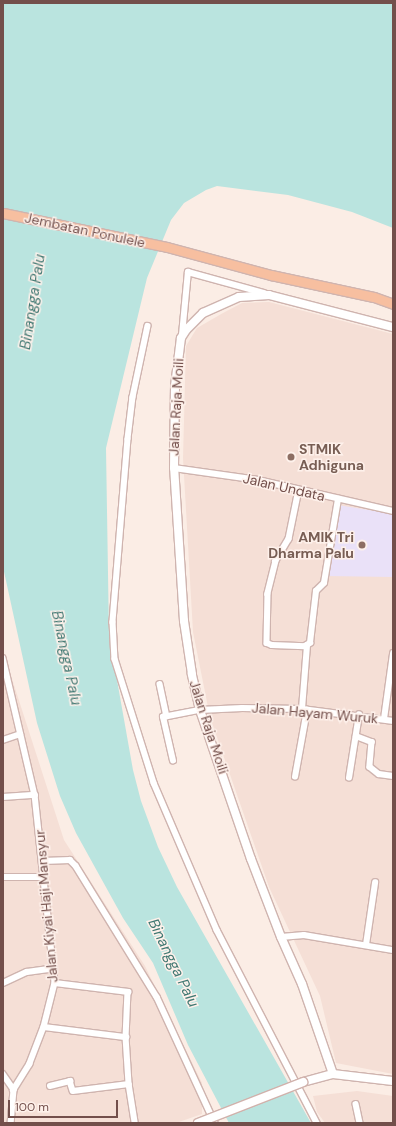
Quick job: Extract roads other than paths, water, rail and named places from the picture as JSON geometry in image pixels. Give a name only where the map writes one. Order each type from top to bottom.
[{"type":"main road","name":"Jembatan Ponulele","points":[[3,213],[167,247],[271,275],[374,297],[393,304]]},
{"type":"street","points":[[181,338],[188,272],[269,295],[393,327]]},
{"type":"street","points":[[181,338],[192,323],[221,303],[239,297],[269,295]]},
{"type":"street","points":[[148,326],[133,397],[128,439],[113,622],[115,659],[154,783],[214,924],[317,1123]]},
{"type":"street","name":"Jalan Raja Moili","points":[[181,338],[173,419],[174,468],[186,641],[200,710],[281,937],[302,984],[333,1074]]},
{"type":"street","name":"Jalan Undata","points":[[174,468],[233,476],[393,511]]},
{"type":"street","points":[[299,490],[289,539],[276,561],[270,580],[266,635],[267,644],[272,646],[307,645]]},
{"type":"street","points":[[295,777],[305,710],[307,645],[311,638],[316,591],[324,583],[338,499]]},
{"type":"street","points":[[384,719],[393,654]]},
{"type":"street","name":"Jalan Kiyai Haji Mansyur","points":[[3,658],[4,669],[35,795],[51,932],[55,983],[44,1027],[30,1064],[14,1090]]},
{"type":"street","points":[[160,684],[167,716],[163,717],[173,761]]},
{"type":"street","name":"Jalan Hayam Wuruk","points":[[167,716],[200,710],[242,708],[305,710],[359,715],[393,721]]},
{"type":"street","points":[[349,778],[359,715]]},
{"type":"street","points":[[3,740],[20,734]]},
{"type":"street","points":[[356,736],[372,742],[370,767],[378,774],[393,776]]},
{"type":"street","points":[[3,797],[35,795]]},
{"type":"street","points":[[43,861],[73,862],[158,997],[215,1123]]},
{"type":"street","points":[[3,877],[44,876]]},
{"type":"street","points":[[366,945],[375,882]]},
{"type":"street","points":[[281,937],[304,935],[393,950]]},
{"type":"street","points":[[3,983],[26,972],[54,968]]},
{"type":"street","points":[[55,983],[126,990],[129,999],[126,1036],[129,1084],[135,1123]]},
{"type":"street","points":[[44,1027],[126,1036]]},
{"type":"street","points":[[3,1074],[14,1090],[11,1123]]},
{"type":"street","points":[[198,1123],[302,1082],[333,1074],[393,1081]]},
{"type":"street","points":[[50,1086],[70,1081],[73,1091],[129,1084]]},
{"type":"street","points":[[356,1104],[360,1123]]},
{"type":"water","name":"Binangga Palu","points":[[3,3],[393,3],[393,228],[352,212],[288,195],[217,186],[206,190],[184,203],[171,220],[147,278],[106,448],[109,635],[133,770],[141,801],[158,847],[177,887],[311,1123],[229,1123],[188,1045],[153,963],[123,918],[76,833],[60,796],[37,723],[3,567]]},
{"type":"place","name":"STMIK Adhiguna","points":[[291,457]]},
{"type":"place","name":"AMIK Tri Dharma Palu","points":[[362,545]]}]
